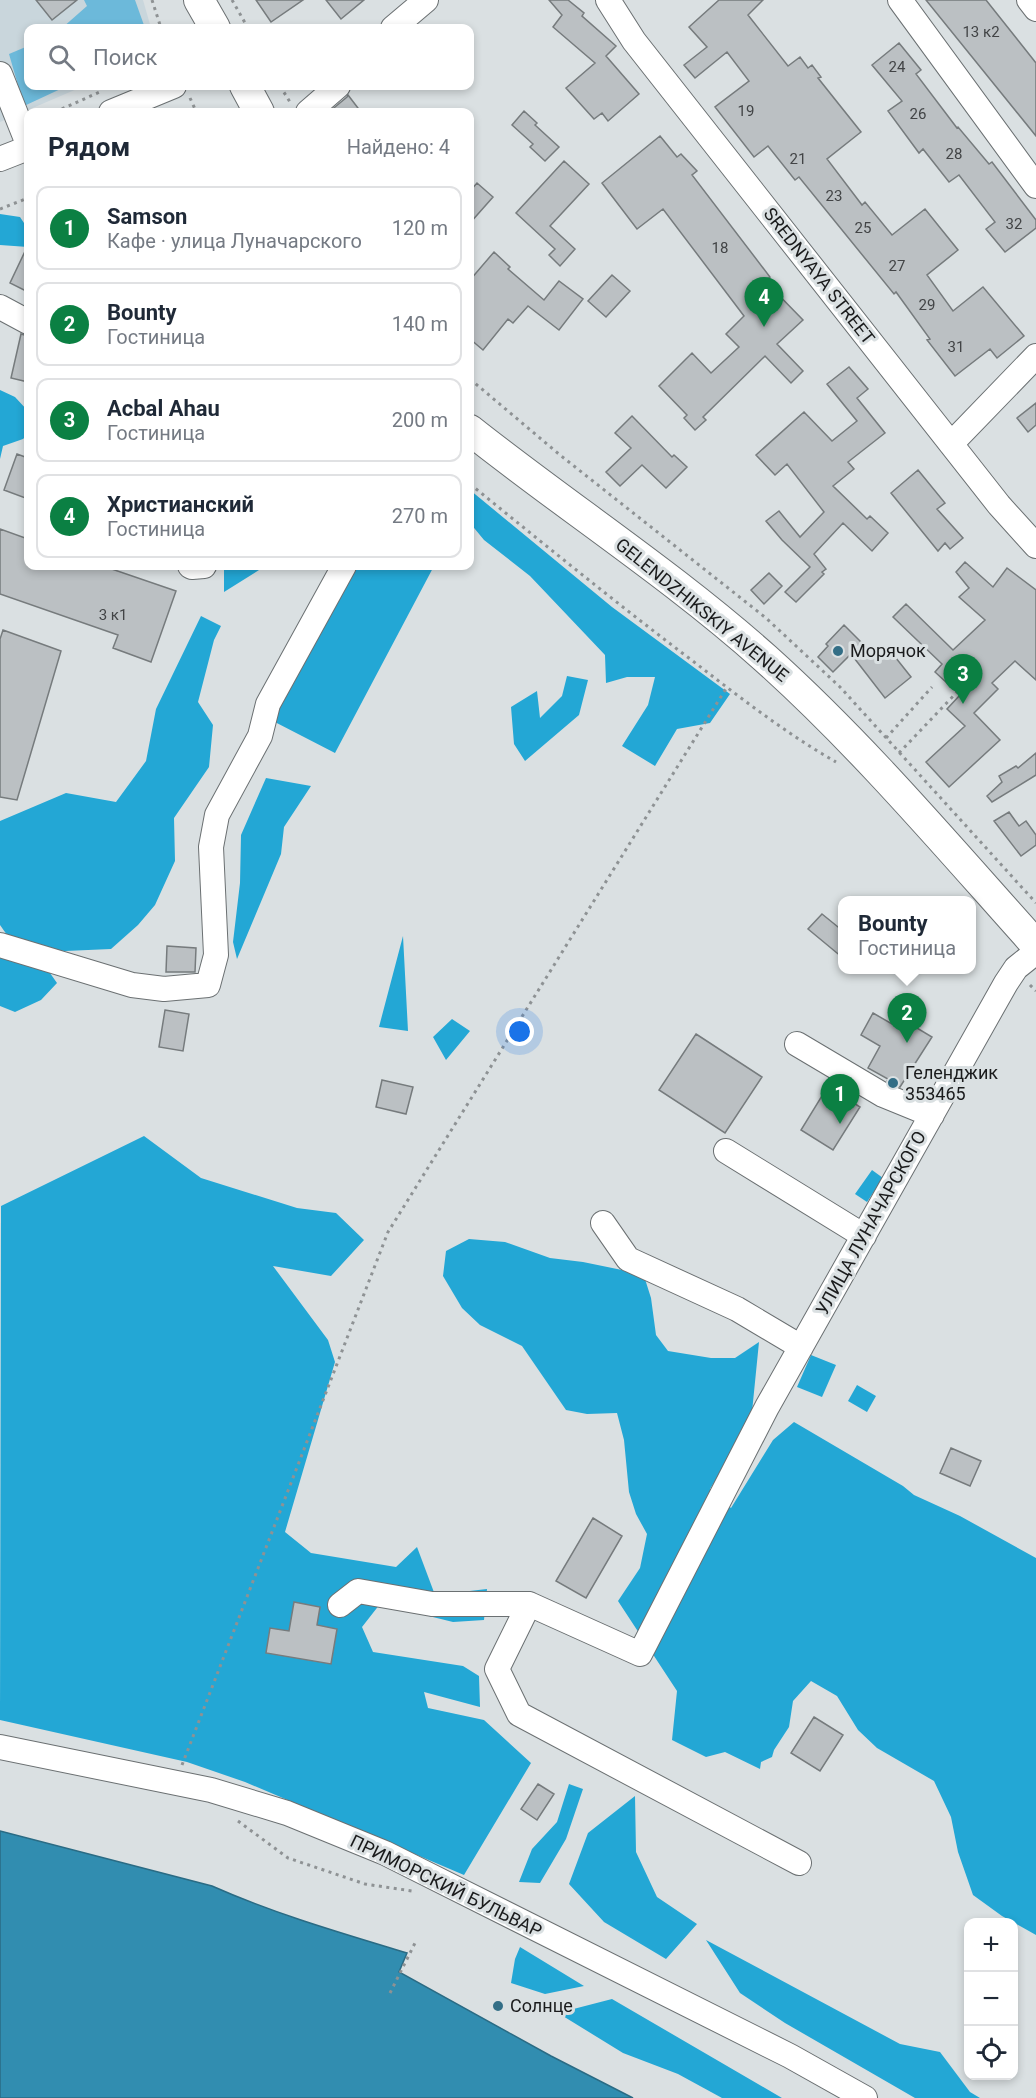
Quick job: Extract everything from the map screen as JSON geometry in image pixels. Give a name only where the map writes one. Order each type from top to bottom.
[{"type":"main road","points":[[199,0],[213,24]]},
{"type":"main road","points":[[247,90],[257,108]]},
{"type":"main road","name":"GELENDZHIKSKIY AVENUE","points":[[474,433],[646,562],[764,657],[878,770],[1036,945]]},
{"type":"street","points":[[398,24],[426,0]]},
{"type":"street","name":"SREDNYAYA STREET","points":[[608,0],[634,41],[999,505],[1036,546]]},
{"type":"street","points":[[900,0],[1036,186]]},
{"type":"street","points":[[1029,0],[1036,9]]},
{"type":"street","points":[[0,74],[24,136]]},
{"type":"street","points":[[108,101],[156,90]]},
{"type":"street","points":[[302,108],[331,90]]},
{"type":"street","points":[[0,159],[24,148]]},
{"type":"street","points":[[0,307],[24,320]]},
{"type":"street","points":[[951,444],[1036,356]]},
{"type":"street","points":[[0,945],[132,986],[164,989],[208,985],[216,955],[211,847],[217,815],[260,736],[268,704],[342,570]]},
{"type":"street","name":"УЛИЦА ЛУНАЧАРСКОГО","points":[[529,1604],[640,1654],[767,1407],[1006,983],[1016,968],[1036,952]]},
{"type":"street","points":[[798,1044],[883,1095],[932,1115]]},
{"type":"street","points":[[726,1151],[864,1236]]},
{"type":"street","points":[[603,1223],[628,1259],[737,1309],[801,1347]]},
{"type":"street","points":[[340,1605],[358,1591],[432,1604],[529,1604],[497,1669],[519,1714],[799,1863]]},
{"type":"street","name":"ПРИМОРСКИЙ БУЛЬВАР","points":[[0,1747],[211,1790],[287,1813],[385,1853],[790,2056],[866,2098]]},
{"type":"path","points":[[152,0],[160,24]]},
{"type":"path","points":[[232,0],[246,24]]},
{"type":"path","points":[[283,90],[299,108]]},
{"type":"path","points":[[74,108],[108,101]]},
{"type":"path","points":[[0,209],[24,200]]},
{"type":"path","points":[[474,487],[618,604],[727,687],[818,752],[843,766]]},
{"type":"path","points":[[174,1783],[388,1232],[727,687]]},
{"type":"path","points":[[886,738],[932,687]]},
{"type":"path","points":[[899,753],[958,691]]},
{"type":"path","points":[[1032,987],[1036,983]]},
{"type":"path","points":[[236,1820],[288,1858],[365,1884],[422,1893]]},
{"type":"path","points":[[390,1994],[416,1941]]},
{"type":"shaded area","points":[[0,0],[143,0],[150,24],[24,24],[24,90],[75,90],[33,108],[24,108],[24,112],[0,122]]},
{"type":"shaded area","points":[[84,0],[135,0],[144,24],[67,24],[87,6]]},
{"type":"shaded area","points":[[24,48],[24,90],[58,90],[24,106],[9,54]]},
{"type":"shaded area","points":[[0,214],[20,217],[24,223],[24,247],[0,245]]},
{"type":"shaded area","points":[[0,390],[15,397],[24,407],[24,438],[3,446],[0,459]]},
{"type":"shaded area","points":[[474,493],[612,607],[730,694],[710,723],[677,729],[655,766],[622,746],[648,705],[655,677],[627,677],[606,683],[605,655],[530,576],[484,540],[474,528]]},
{"type":"shaded area","points":[[224,570],[259,570],[224,592]]},
{"type":"shaded area","points":[[348,570],[432,570],[335,753],[269,719]]},
{"type":"shaded area","points":[[201,616],[221,626],[214,640],[198,702],[213,725],[209,767],[174,818],[175,861],[155,905],[138,925],[111,949],[65,951],[33,949],[57,983],[41,1000],[15,1012],[0,1006],[0,956],[12,942],[0,925],[0,821],[66,793],[116,802],[146,761],[156,709]]},
{"type":"shaded area","points":[[567,676],[588,680],[579,715],[525,761],[514,744],[511,707],[537,691],[540,718],[562,696]]},
{"type":"shaded area","points":[[266,778],[311,786],[284,827],[281,854],[237,959],[233,942],[240,883],[241,835]]},
{"type":"shaded area","points":[[403,936],[408,1031],[379,1027]]},
{"type":"shaded area","points":[[452,1019],[470,1031],[446,1060],[433,1037]]},
{"type":"shaded area","points":[[144,1136],[201,1178],[297,1208],[336,1213],[364,1240],[331,1276],[273,1266],[328,1340],[335,1362],[285,1532],[311,1553],[396,1567],[417,1547],[435,1595],[487,1589],[484,1620],[453,1622],[380,1604],[362,1627],[373,1652],[463,1666],[479,1676],[480,1707],[424,1692],[428,1708],[484,1720],[531,1763],[464,1875],[245,1782],[187,1762],[0,1720],[1,1206]]},
{"type":"shaded area","points":[[872,1170],[883,1178],[867,1202],[855,1194]]},
{"type":"shaded area","points":[[469,1239],[505,1242],[550,1258],[622,1270],[645,1279],[651,1298],[656,1335],[668,1351],[711,1358],[735,1358],[759,1342],[751,1422],[710,1489],[731,1508],[773,1440],[794,1422],[903,1486],[914,1495],[960,1516],[1036,1558],[1036,1935],[1018,1925],[1018,1918],[1006,1918],[973,1895],[958,1852],[951,1817],[934,1781],[877,1748],[858,1730],[837,1696],[811,1681],[793,1701],[789,1727],[772,1757],[761,1762],[760,1769],[725,1752],[706,1757],[672,1740],[677,1691],[618,1601],[640,1568],[647,1534],[636,1514],[629,1492],[624,1440],[617,1413],[587,1414],[566,1410],[522,1346],[480,1325],[462,1308],[443,1276],[446,1251]]},
{"type":"shaded area","points":[[811,1355],[836,1365],[822,1397],[797,1387]]},
{"type":"shaded area","points":[[857,1385],[876,1396],[867,1412],[848,1401]]},
{"type":"shaded area","points":[[569,1784],[583,1789],[566,1839],[540,1883],[519,1882],[532,1849],[557,1822]]},
{"type":"shaded area","points":[[635,1796],[636,1852],[657,1897],[697,1924],[666,1959],[604,1922],[569,1884],[588,1833]]},
{"type":"shaded area","points":[[0,1831],[212,1886],[284,1914],[407,1953],[399,1972],[551,2056],[633,2098],[0,2098]]},
{"type":"shaded area","points":[[706,1940],[900,2044],[940,2052],[970,2092],[980,2098],[915,2098],[785,2023],[740,1993]]},
{"type":"shaded area","points":[[520,1947],[584,1986],[545,1994],[511,1983],[515,1959]]},
{"type":"shaded area","points":[[612,1999],[782,2098],[722,2098],[678,2074],[623,2053],[558,2013]]},
{"type":"building","points":[[36,0],[77,0],[52,20]]},
{"type":"building","points":[[256,0],[303,0],[271,22]]},
{"type":"building","points":[[326,0],[364,0],[341,19]]},
{"type":"building","points":[[549,0],[568,0],[584,13],[582,16],[616,46],[606,56],[639,94],[608,121],[602,113],[594,119],[566,88],[595,63],[553,27],[562,15]]},
{"type":"building","points":[[719,0],[763,0],[748,15],[788,66],[800,57],[808,68],[812,65],[821,77],[818,78],[861,132],[827,159],[862,205],[865,202],[892,235],[925,209],[958,250],[927,275],[953,311],[983,287],[1024,336],[997,358],[990,349],[955,376],[927,340],[930,339],[896,292],[894,294],[799,177],[795,180],[768,146],[754,157],[715,107],[749,81],[727,52],[695,78],[684,65],[707,47],[689,27]]},
{"type":"building","points":[[926,0],[986,0],[1036,63],[1036,136]]},
{"type":"building","points":[[899,43],[921,70],[916,74],[957,128],[989,164],[992,162],[1036,220],[1036,228],[1005,252],[986,229],[995,222],[959,175],[949,182],[923,149],[919,153],[888,111],[902,101],[872,65]]},
{"type":"building","points":[[348,95],[358,108],[334,108]]},
{"type":"building","points":[[524,111],[537,123],[535,125],[559,147],[545,161],[530,147],[533,144],[512,125]]},
{"type":"building","points":[[660,136],[677,157],[681,154],[697,171],[692,175],[770,277],[765,281],[803,320],[777,344],[803,371],[791,383],[765,356],[703,417],[706,420],[695,430],[684,418],[687,415],[659,386],[692,353],[711,373],[739,347],[726,334],[744,316],[663,209],[637,229],[602,183]]},
{"type":"building","points":[[564,161],[589,184],[550,226],[575,249],[560,266],[549,255],[555,249],[516,213]]},
{"type":"building","points":[[477,183],[493,197],[474,218],[474,186]]},
{"type":"building","points":[[494,252],[510,267],[508,269],[544,300],[559,281],[583,299],[559,330],[528,306],[513,323],[508,319],[483,350],[474,342],[474,275]]},
{"type":"building","points":[[24,253],[24,290],[10,283]]},
{"type":"building","points":[[612,275],[630,291],[606,317],[588,301]]},
{"type":"building","points":[[21,334],[24,335],[24,381],[11,378]]},
{"type":"building","points":[[849,367],[868,389],[857,398],[885,433],[848,462],[854,469],[833,486],[867,519],[870,516],[888,533],[872,551],[843,523],[814,554],[826,569],[822,572],[824,574],[796,602],[785,592],[810,567],[766,521],[779,511],[800,537],[824,512],[787,464],[775,475],[756,455],[804,412],[832,441],[857,421],[827,384]]},
{"type":"building","points":[[1036,403],[1036,425],[1028,432],[1017,418]]},
{"type":"building","points":[[632,416],[672,457],[674,455],[687,467],[666,488],[642,465],[620,486],[606,472],[631,448],[615,433]]},
{"type":"building","points":[[17,454],[24,457],[24,498],[4,490]]},
{"type":"building","points":[[918,470],[945,503],[937,509],[963,538],[950,549],[945,543],[938,551],[891,493]]},
{"type":"building","points":[[0,529],[24,538],[24,570],[115,570],[176,591],[151,662],[113,648],[118,635],[0,594]]},
{"type":"building","points":[[965,562],[993,587],[1007,568],[1036,590],[1036,680],[1015,661],[992,683],[998,689],[974,713],[1000,740],[949,787],[926,762],[965,726],[947,709],[960,695],[935,672],[942,664],[893,617],[906,604],[953,650],[985,620],[959,597],[969,588],[956,572]]},
{"type":"building","points":[[769,573],[782,586],[764,604],[751,590]]},
{"type":"building","points":[[844,625],[876,657],[888,648],[911,677],[885,698],[851,654],[833,672],[818,657],[828,646],[826,644]]},
{"type":"building","points":[[3,630],[61,651],[17,800],[0,797],[0,639]]},
{"type":"building","points":[[1036,753],[1036,775],[992,802],[987,796],[1002,782],[999,776],[1016,766],[1018,768]]},
{"type":"building","points":[[1009,812],[1019,826],[1026,821],[1036,835],[1036,845],[1021,856],[994,821]]},
{"type":"building","points":[[822,914],[838,927],[838,954],[808,929]]},
{"type":"building","points":[[167,946],[196,948],[195,972],[166,972]]},
{"type":"building","points":[[165,1010],[189,1014],[183,1051],[159,1047]]},
{"type":"building","points":[[873,1013],[892,1024],[897,1016],[932,1037],[900,1087],[868,1068],[880,1046],[861,1035]]},
{"type":"building","points":[[696,1034],[762,1077],[725,1133],[659,1090]]},
{"type":"building","points":[[382,1080],[413,1087],[406,1114],[376,1107]]},
{"type":"building","points":[[828,1086],[860,1107],[833,1150],[801,1130]]},
{"type":"building","points":[[951,1448],[981,1461],[970,1486],[940,1473]]},
{"type":"building","points":[[593,1518],[622,1536],[586,1598],[556,1581]]},
{"type":"building","points":[[294,1602],[320,1607],[317,1625],[337,1629],[331,1664],[266,1653],[270,1628],[289,1631]]},
{"type":"building","points":[[814,1717],[843,1735],[820,1771],[791,1753]]},
{"type":"building","points":[[538,1784],[554,1794],[537,1820],[521,1809]]},
{"type":"place","name":"Христианский","points":[[764,327]]},
{"type":"place","name":"Морячок","points":[[838,651]]},
{"type":"place","name":"Acbal Ahau","points":[[963,704]]},
{"type":"place","name":"Bounty","points":[[907,1043]]},
{"type":"place","name":"Геленджик 353465","points":[[893,1083]]},
{"type":"place","name":"Samson","points":[[840,1124]]},
{"type":"place","name":"Солнце","points":[[498,2006]]}]
